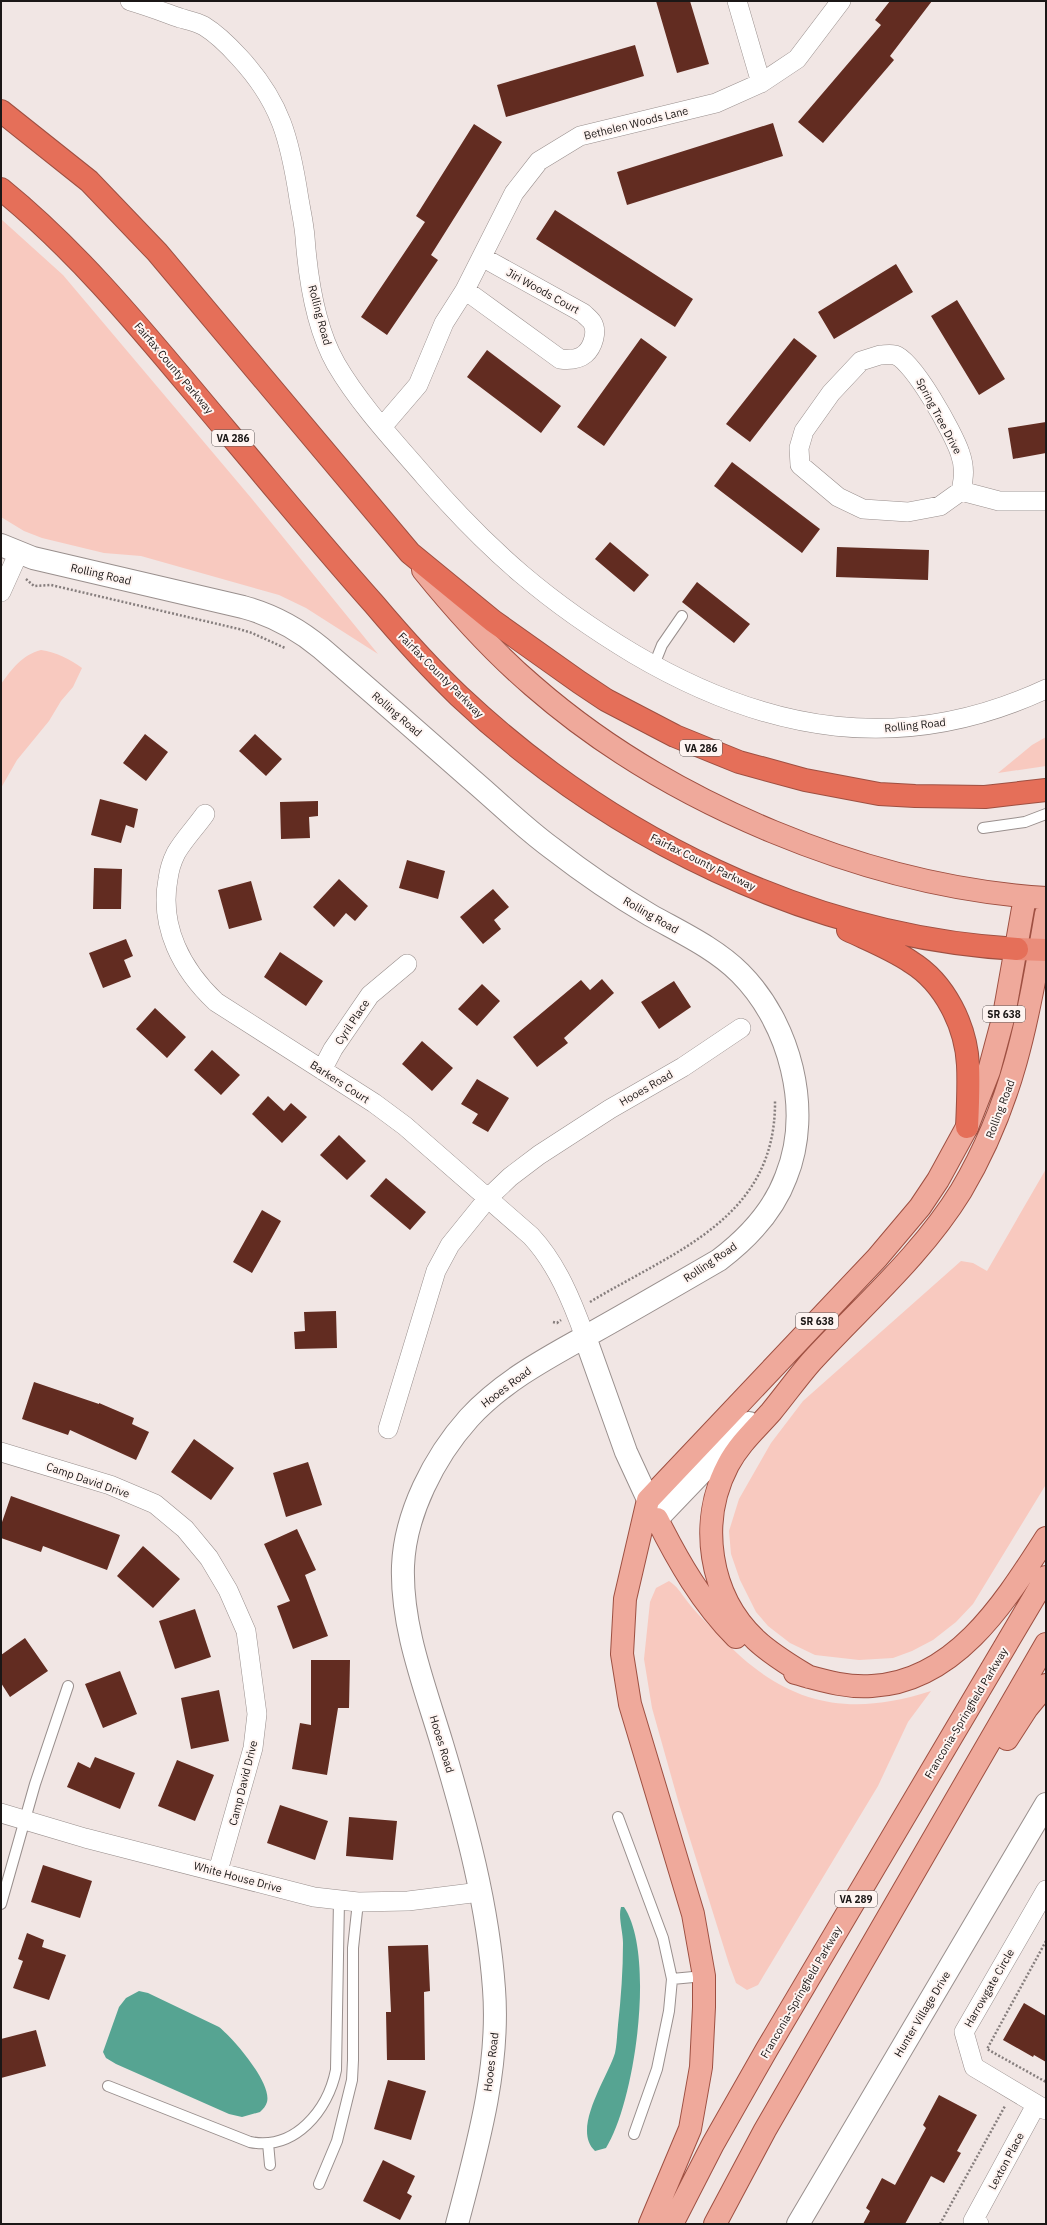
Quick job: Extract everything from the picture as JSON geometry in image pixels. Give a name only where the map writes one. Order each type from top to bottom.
[{"type":"highway","name":"VA 286","points":[[1,111],[89,181],[157,252],[410,553],[493,621],[578,682],[639,718],[709,751],[773,772],[879,794],[985,797],[1046,790]]},
{"type":"highway","name":"Fairfax County Parkway","points":[[1,189],[68,248],[112,295],[351,579],[424,661],[458,695],[533,760],[614,816],[699,862],[788,901],[848,920],[910,935],[970,945],[1043,950]]},
{"type":"highway","points":[[788,901],[912,962],[931,978],[939,988],[954,1014],[965,1039],[968,1065],[967,1127]]},
{"type":"main road","name":"Rolling Road","points":[[410,553],[475,631],[534,687],[598,735],[680,787],[750,822],[787,838],[845,858],[944,884],[1035,898],[1017,949],[997,1044],[980,1097],[967,1127],[938,1180],[899,1233],[653,1509]]},
{"type":"main road","name":"Rolling Road","points":[[811,1363],[921,1245],[941,1221],[977,1163],[1000,1113],[1015,1071],[1043,950],[1046,914]]},
{"type":"main road","points":[[809,1677],[768,1650],[756,1640],[734,1615],[726,1599],[714,1566],[710,1530],[716,1493],[728,1464],[744,1440],[769,1414],[811,1363]]},
{"type":"main road","points":[[653,1509],[682,1567],[708,1603],[735,1635],[764,1660],[778,1669],[841,1685],[872,1686],[902,1681],[935,1666],[962,1647],[979,1630],[1012,1589],[1046,1538]]},
{"type":"main road","points":[[650,2224],[688,2135],[697,2099],[703,2037],[704,1976],[692,1914],[630,1704],[623,1660],[622,1624],[625,1599],[653,1509]]},
{"type":"main road","name":"Franconia-Springfield Parkway","points":[[672,2224],[713,2144],[767,2049],[1046,1577]]},
{"type":"main road","name":"VA 289","points":[[715,2224],[766,2130],[861,1967],[925,1851],[1046,1644]]},
{"type":"main road","points":[[861,1967],[937,1858],[1017,1723],[1046,1685]]},
{"type":"street","points":[[737,1],[761,83]]},
{"type":"street","name":"Bethelen Woods Lane","points":[[382,427],[418,385],[444,322],[465,290],[514,193],[539,161],[580,136],[716,104],[761,83],[797,59],[841,1]]},
{"type":"street","name":"Rolling Road","points":[[139,2],[204,26],[245,63],[270,99],[286,132],[291,148],[305,235],[306,262],[326,343],[337,365],[382,427],[459,517],[526,580],[602,634],[654,665],[726,700],[769,715],[809,724],[851,729],[895,729],[936,724],[983,714],[1016,703],[1046,689]]},
{"type":"street","name":"Jiri Woods Court","points":[[465,290],[560,359],[570,360],[584,355],[590,347],[595,334],[592,323],[583,313],[482,256]]},
{"type":"street","name":"Spring Tree Drive","points":[[880,355],[896,355],[911,367],[924,386],[960,452],[965,473],[961,491],[940,506],[908,512],[863,508],[838,496],[800,465],[799,448],[804,431],[831,393],[861,361],[880,355]]},
{"type":"street","points":[[961,491],[999,501],[1046,501]]},
{"type":"street","points":[[1,592],[10,572],[10,549]]},
{"type":"street","name":"Rolling Road","points":[[10,549],[33,558],[243,607],[275,617],[292,626],[321,648],[551,848],[618,896],[718,954],[739,972],[758,992],[772,1013],[782,1036],[790,1060],[798,1109],[792,1161],[780,1192],[761,1221],[729,1252],[586,1337]]},
{"type":"street","name":"Barkers Court","points":[[205,814],[175,854],[169,872],[166,897],[167,915],[177,950],[194,980],[216,1002],[322,1070],[405,1126],[531,1236],[546,1252],[576,1310],[586,1337]]},
{"type":"street","name":"Cyril Place","points":[[322,1070],[333,1049],[370,995],[408,964]]},
{"type":"street","name":"Hooes Road","points":[[388,1429],[436,1271],[450,1244],[488,1198],[510,1177],[539,1155],[610,1109],[683,1067],[741,1028]]},
{"type":"street","points":[[586,1337],[618,1433],[653,1509]]},
{"type":"street","name":"Hooes Road","points":[[457,2224],[484,2112],[493,2055],[494,1988],[480,1892],[462,1810],[409,1627],[403,1582],[405,1548],[413,1517],[426,1483],[445,1451],[467,1420],[511,1381],[586,1337]]},
{"type":"street","name":"Rolling Road","points":[[653,1509],[811,1363]]},
{"type":"street","name":"Camp David Drive","points":[[1,1452],[110,1485],[155,1504],[185,1529],[209,1558],[228,1590],[246,1631],[257,1714],[253,1748],[218,1871]]},
{"type":"street","name":"Hunter Village Drive","points":[[798,2224],[1046,1804]]},
{"type":"street","name":"White House Drive","points":[[1,1812],[85,1838],[218,1871],[314,1897],[358,1902],[408,1901],[480,1892]]},
{"type":"street","name":"Harrowgate Circle","points":[[1041,2107],[974,2067],[964,2032],[1046,1890]]},
{"type":"street","name":"Lexton Place","points":[[978,2224],[973,2221],[1041,2107]]},
{"type":"lane","points":[[654,665],[662,645],[682,616]]},
{"type":"lane","points":[[983,828],[1025,822],[1046,814]]},
{"type":"lane","points":[[1,1904],[25,1820],[68,1686]]},
{"type":"lane","points":[[618,1817],[663,1938],[672,1979],[669,2011],[656,2069],[634,2134]]},
{"type":"lane","points":[[108,2086],[250,2142],[268,2143],[286,2138],[309,2123],[324,2106],[332,2089],[337,2063],[339,1900]]},
{"type":"lane","points":[[319,2184],[337,2141],[351,2086],[353,2060],[353,1948],[358,1902]]},
{"type":"lane","points":[[672,1979],[704,1976]]},
{"type":"lane","points":[[268,2143],[270,2165]]},
{"type":"path","points":[[10,572],[29,580],[34,586],[51,585],[239,629],[271,641],[290,651]]},
{"type":"path","points":[[552,1322],[557,1323],[576,1310],[668,1259],[701,1238],[734,1210],[756,1179],[771,1141],[775,1099]]},
{"type":"path","points":[[1046,1941],[987,2049],[1046,2082]]},
{"type":"path","points":[[940,2224],[1005,2105],[999,2101]]},
{"type":"shaded area","points":[[1,219],[63,275],[252,499],[378,654],[306,608],[279,595],[141,556],[104,553],[42,538],[24,531],[1,517]]},
{"type":"shaded area","points":[[41,650],[63,656],[82,668],[73,687],[61,701],[49,721],[17,760],[1,788],[1,684],[13,668],[23,659],[34,652]]},
{"type":"shaded area","points":[[1046,737],[1046,766],[998,773],[1032,745]]},
{"type":"shaded area","points":[[1046,1169],[1045,1486],[973,1604],[956,1622],[933,1640],[912,1651],[893,1658],[859,1660],[815,1655],[790,1643],[768,1626],[756,1612],[740,1580],[731,1554],[729,1531],[739,1499],[771,1443],[803,1401],[961,1261],[973,1263],[987,1271]]},
{"type":"shaded area","points":[[669,1581],[677,1588],[698,1614],[743,1659],[767,1677],[791,1690],[816,1699],[843,1704],[870,1704],[900,1699],[931,1691],[908,1722],[878,1786],[758,1985],[747,1990],[736,1983],[729,1964],[679,1804],[652,1708],[644,1659],[650,1602],[656,1588]]},
{"type":"shaded area","points":[[621,1907],[624,1907],[634,1929],[639,1958],[640,1992],[638,2028],[626,2098],[606,2148],[595,2151],[589,2141],[587,2130],[589,2117],[593,2103],[616,2050],[623,1963],[623,1939],[620,1915]]},
{"type":"shaded area","points":[[139,1991],[148,1993],[219,2027],[242,2051],[264,2084],[267,2094],[267,2102],[261,2111],[242,2117],[229,2114],[116,2064],[106,2058],[103,2052],[119,2007],[126,1998]]},
{"type":"building","points":[[656,1],[690,1],[709,64],[677,73]]},
{"type":"building","points":[[890,1],[932,1],[890,56],[894,60],[823,143],[798,122],[881,25],[875,20]]},
{"type":"building","points":[[635,45],[644,76],[506,117],[497,85]]},
{"type":"building","points":[[773,123],[783,156],[627,205],[617,172]]},
{"type":"building","points":[[474,124],[502,142],[431,255],[438,260],[387,335],[361,317],[425,222],[416,216]]},
{"type":"building","points":[[555,210],[693,299],[675,327],[536,239]]},
{"type":"building","points":[[896,264],[913,292],[834,339],[818,312]]},
{"type":"building","points":[[957,300],[1005,379],[979,395],[931,316]]},
{"type":"building","points":[[641,338],[667,357],[604,446],[577,427]]},
{"type":"building","points":[[794,338],[817,356],[750,442],[726,424]]},
{"type":"building","points":[[487,350],[561,406],[541,433],[467,377]]},
{"type":"building","points":[[1046,422],[1046,453],[1013,459],[1008,428]]},
{"type":"building","points":[[732,462],[820,529],[802,553],[714,486]]},
{"type":"building","points":[[610,542],[649,575],[634,592],[595,559]]},
{"type":"building","points":[[837,547],[929,550],[928,580],[836,577]]},
{"type":"building","points":[[697,582],[750,624],[734,643],[682,602]]},
{"type":"building","points":[[145,734],[168,752],[146,781],[123,763]]},
{"type":"building","points":[[255,734],[282,759],[266,776],[239,751]]},
{"type":"building","points":[[100,799],[138,809],[134,828],[126,825],[121,843],[91,835]]},
{"type":"building","points":[[318,801],[318,816],[309,817],[310,838],[281,839],[280,802]]},
{"type":"building","points":[[407,860],[445,871],[438,899],[399,888]]},
{"type":"building","points":[[94,868],[122,869],[121,909],[93,909]]},
{"type":"building","points":[[339,879],[368,906],[355,921],[346,913],[334,927],[313,907]]},
{"type":"building","points":[[251,881],[262,920],[229,929],[218,890]]},
{"type":"building","points":[[493,889],[509,907],[494,920],[501,929],[483,944],[460,917]]},
{"type":"building","points":[[126,939],[133,956],[124,960],[131,977],[103,988],[89,953]]},
{"type":"building","points":[[280,952],[323,981],[306,1006],[264,977]]},
{"type":"building","points":[[602,979],[614,993],[564,1038],[568,1043],[537,1067],[513,1037],[581,980],[590,990]]},
{"type":"building","points":[[674,981],[691,1007],[659,1029],[641,1002]]},
{"type":"building","points":[[482,984],[500,1001],[477,1026],[458,1009]]},
{"type":"building","points":[[155,1008],[186,1037],[167,1058],[136,1029]]},
{"type":"building","points":[[422,1041],[453,1068],[432,1091],[402,1064]]},
{"type":"building","points":[[212,1050],[240,1075],[221,1095],[194,1070]]},
{"type":"building","points":[[477,1079],[509,1098],[488,1132],[472,1123],[478,1114],[461,1104]]},
{"type":"building","points":[[268,1096],[284,1111],[291,1103],[307,1117],[282,1143],[252,1114]]},
{"type":"building","points":[[339,1135],[366,1161],[347,1180],[320,1155]]},
{"type":"building","points":[[386,1178],[426,1212],[410,1230],[370,1196]]},
{"type":"building","points":[[262,1210],[281,1221],[252,1273],[233,1262]]},
{"type":"building","points":[[336,1311],[337,1348],[295,1349],[294,1332],[305,1331],[304,1312]]},
{"type":"building","points":[[34,1382],[99,1403],[134,1418],[132,1424],[149,1432],[136,1460],[70,1430],[68,1435],[22,1419]]},
{"type":"building","points":[[194,1439],[234,1468],[211,1500],[171,1472]]},
{"type":"building","points":[[308,1462],[322,1505],[286,1517],[273,1473]]},
{"type":"building","points":[[11,1496],[120,1535],[107,1570],[43,1546],[41,1552],[1,1538],[1,1525]]},
{"type":"building","points":[[297,1529],[316,1570],[305,1575],[328,1636],[293,1649],[277,1606],[290,1601],[264,1544]]},
{"type":"building","points":[[143,1546],[180,1579],[153,1608],[117,1576]]},
{"type":"building","points":[[195,1609],[211,1657],[175,1669],[159,1621]]},
{"type":"building","points":[[25,1638],[48,1671],[10,1697],[1,1683],[1,1655]]},
{"type":"building","points":[[311,1660],[350,1660],[349,1708],[338,1708],[327,1775],[292,1769],[300,1723],[311,1725]]},
{"type":"building","points":[[120,1671],[137,1714],[103,1728],[85,1684]]},
{"type":"building","points":[[219,1690],[229,1741],[191,1749],[181,1698]]},
{"type":"building","points":[[95,1757],[135,1773],[120,1809],[67,1787],[78,1762],[90,1768]]},
{"type":"building","points":[[177,1760],[214,1775],[195,1821],[158,1806]]},
{"type":"building","points":[[280,1805],[328,1821],[315,1860],[267,1843]]},
{"type":"building","points":[[349,1817],[397,1821],[393,1860],[346,1856]]},
{"type":"building","points":[[43,1865],[92,1881],[80,1918],[31,1902]]},
{"type":"building","points":[[27,1933],[44,1940],[42,1947],[66,1955],[49,2000],[13,1988],[23,1961],[18,1959]]},
{"type":"building","points":[[428,1945],[430,1991],[424,1992],[425,2060],[387,2060],[386,2012],[391,2012],[388,1946]]},
{"type":"building","points":[[1024,2003],[1046,2016],[1046,2062],[1034,2055],[1033,2057],[1003,2040]]},
{"type":"building","points":[[36,2030],[46,2066],[1,2078],[1,2039]]},
{"type":"building","points":[[388,2080],[426,2091],[411,2140],[374,2129]]},
{"type":"building","points":[[939,2095],[977,2115],[957,2151],[961,2153],[944,2183],[931,2176],[905,2224],[863,2224],[870,2211],[866,2208],[882,2178],[895,2185],[926,2128],[923,2125]]},
{"type":"building","points":[[383,2160],[415,2176],[407,2193],[412,2196],[400,2220],[363,2201]]}]
